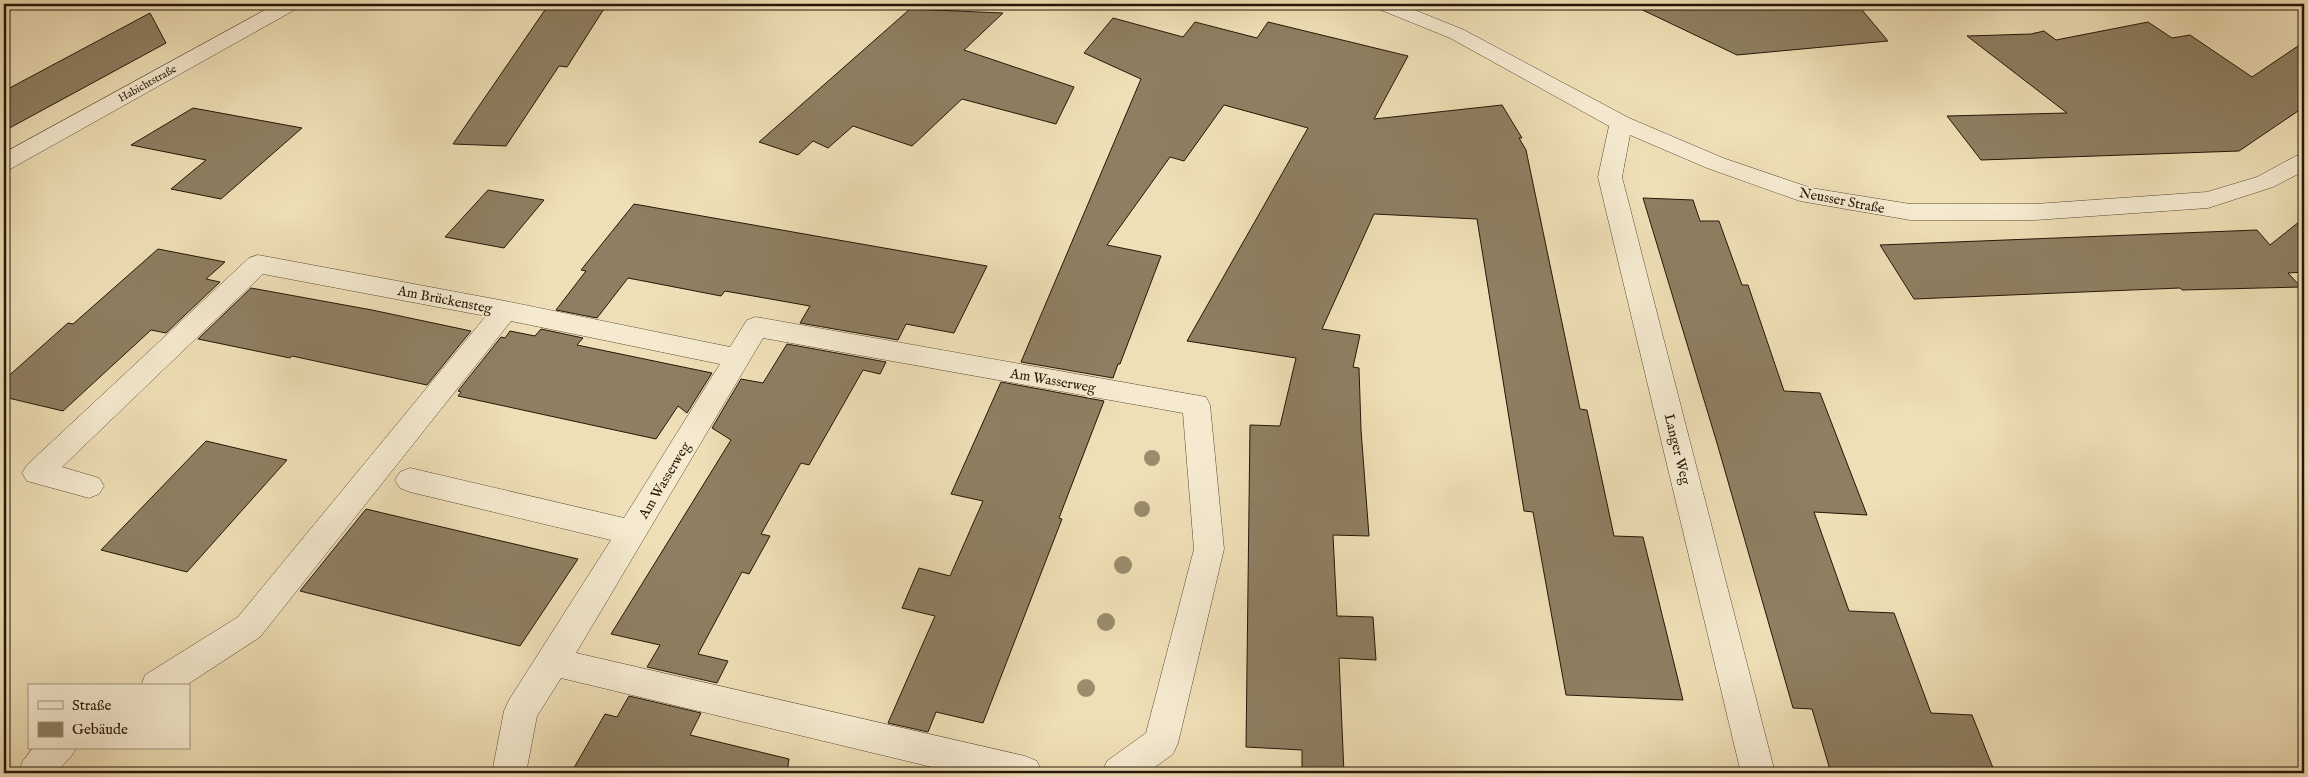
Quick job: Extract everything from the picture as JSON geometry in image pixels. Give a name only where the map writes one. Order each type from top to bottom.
[{"type":"street","name":"Habichtstraße","points":[[4,163],[291,4]]},
{"type":"street","name":"Neusser Straße","points":[[1383,4],[1457,34],[1620,123],[1715,163],[1808,195],[1910,212],[2035,212],[2208,200],[2265,182],[2304,161]]},
{"type":"street","name":"Langer Weg","points":[[1620,123],[1610,177],[1758,773]]},
{"type":"street","name":"Am Brückensteg","points":[[89,486],[37,473],[258,264],[505,310],[249,627],[160,684]]},
{"type":"street","points":[[505,310],[738,358]]},
{"type":"street","name":"Am Wasserweg","points":[[509,773],[521,712],[756,327],[1196,404],[1209,549],[1161,743],[1119,773]]},
{"type":"street","name":"Am Wasserweg","points":[[410,480],[632,532]]},
{"type":"street","points":[[553,662],[1025,773]]},
{"type":"street","points":[[35,773],[50,754],[57,750]]},
{"type":"building","points":[[549,4],[607,4],[567,67],[559,66],[506,146],[453,144]]},
{"type":"building","points":[[1630,4],[1857,4],[1888,41],[1737,55]]},
{"type":"building","points":[[910,9],[1003,13],[964,50],[1074,87],[1056,124],[962,99],[912,146],[853,126],[828,148],[813,141],[798,155],[759,142]]},
{"type":"building","points":[[150,13],[166,43],[4,131],[4,91]]},
{"type":"building","points":[[1113,18],[1183,37],[1195,22],[1257,38],[1268,22],[1408,56],[1374,119],[1502,105],[1522,138],[1519,138],[1526,150],[1580,409],[1587,410],[1614,536],[1643,537],[1683,700],[1566,695],[1533,512],[1524,511],[1477,219],[1374,214],[1322,329],[1360,335],[1353,367],[1359,368],[1361,430],[1369,536],[1333,535],[1337,616],[1373,617],[1376,660],[1339,658],[1344,773],[1302,773],[1302,750],[1246,747],[1250,425],[1280,426],[1296,358],[1187,341],[1308,128],[1224,105],[1184,161],[1170,157],[1107,245],[1161,256],[1113,378],[1021,362],[1141,79],[1084,53]]},
{"type":"building","points":[[2148,22],[2172,38],[2190,35],[2252,77],[2304,42],[2304,107],[2239,151],[1981,160],[1947,116],[2067,113],[1967,36],[2031,34],[2044,31],[2056,40]]},
{"type":"building","points":[[193,108],[302,128],[221,199],[171,189],[206,160],[131,145]]},
{"type":"building","points":[[488,190],[544,200],[504,248],[445,237]]},
{"type":"building","points":[[1643,198],[1693,200],[1700,221],[1719,221],[1742,285],[1748,285],[1784,391],[1820,393],[1867,515],[1814,512],[1849,611],[1894,613],[1931,713],[1972,715],[1995,773],[1831,773],[1812,709],[1793,708],[1717,443]]},
{"type":"building","points":[[634,204],[987,266],[954,333],[906,324],[898,340],[800,323],[810,306],[725,291],[721,296],[628,278],[597,318],[556,310],[586,271],[581,270]]},
{"type":"building","points":[[2304,218],[2304,272],[2288,273],[2301,287],[2182,290],[2180,288],[1914,299],[1880,245],[2257,230],[2270,245]]},
{"type":"building","points":[[158,249],[225,262],[206,279],[220,282],[166,333],[151,330],[63,411],[4,397],[4,380],[68,323],[73,324]]},
{"type":"building","points":[[251,288],[372,310],[471,331],[427,385],[292,356],[290,358],[198,339]]},
{"type":"building","points":[[541,329],[583,338],[577,345],[712,373],[687,413],[678,406],[656,439],[458,396],[461,392],[458,391],[501,337],[505,338],[510,331],[535,336]]},
{"type":"building","points":[[787,344],[886,362],[880,374],[863,370],[809,465],[801,463],[761,534],[770,536],[749,574],[742,572],[698,654],[728,661],[717,683],[647,667],[660,645],[611,634],[731,440],[712,428],[741,379],[763,383]]},
{"type":"building","points":[[1001,382],[1104,401],[1059,518],[1062,519],[983,723],[936,712],[928,732],[888,723],[935,616],[902,608],[919,568],[950,576],[983,501],[951,494]]},
{"type":"building","points":[[206,441],[287,460],[187,572],[101,550]]},
{"type":"building","points":[[366,509],[578,559],[520,646],[300,591]]},
{"type":"building","points":[[629,696],[701,713],[690,735],[789,759],[787,773],[571,773],[605,714],[617,717]]}]
